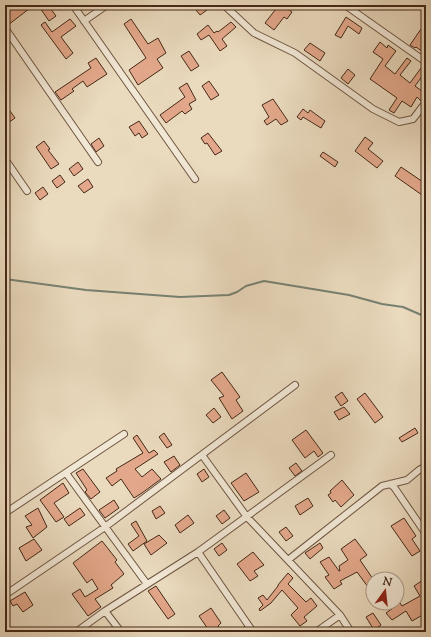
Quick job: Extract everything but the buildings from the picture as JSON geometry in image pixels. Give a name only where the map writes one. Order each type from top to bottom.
[{"type":"street","points":[[73,5],[195,179]]},
{"type":"street","points":[[84,21],[107,5]]},
{"type":"street","points":[[224,5],[254,33],[294,53],[373,109],[399,122],[413,119],[426,102]]},
{"type":"street","points":[[345,5],[426,62]]},
{"type":"street","points":[[5,28],[98,162]]},
{"type":"street","points":[[5,159],[27,191]]},
{"type":"street","points":[[5,595],[105,528],[295,385]]},
{"type":"street","points":[[5,513],[124,434]]},
{"type":"street","points":[[202,455],[247,517],[340,615],[351,632]]},
{"type":"street","points":[[76,632],[105,611],[198,552],[331,455]]},
{"type":"street","points":[[288,560],[382,486],[407,480],[426,466]]},
{"type":"street","points":[[66,473],[147,584]]},
{"type":"street","points":[[390,484],[394,487],[426,534]]},
{"type":"street","points":[[198,552],[253,632]]},
{"type":"street","points":[[105,611],[121,632]]},
{"type":"street","points":[[316,632],[340,615]]},
{"type":"waterway","points":[[5,279],[86,290],[180,297],[229,295],[246,286],[264,281],[349,295],[382,304],[403,307],[426,317]]}]
